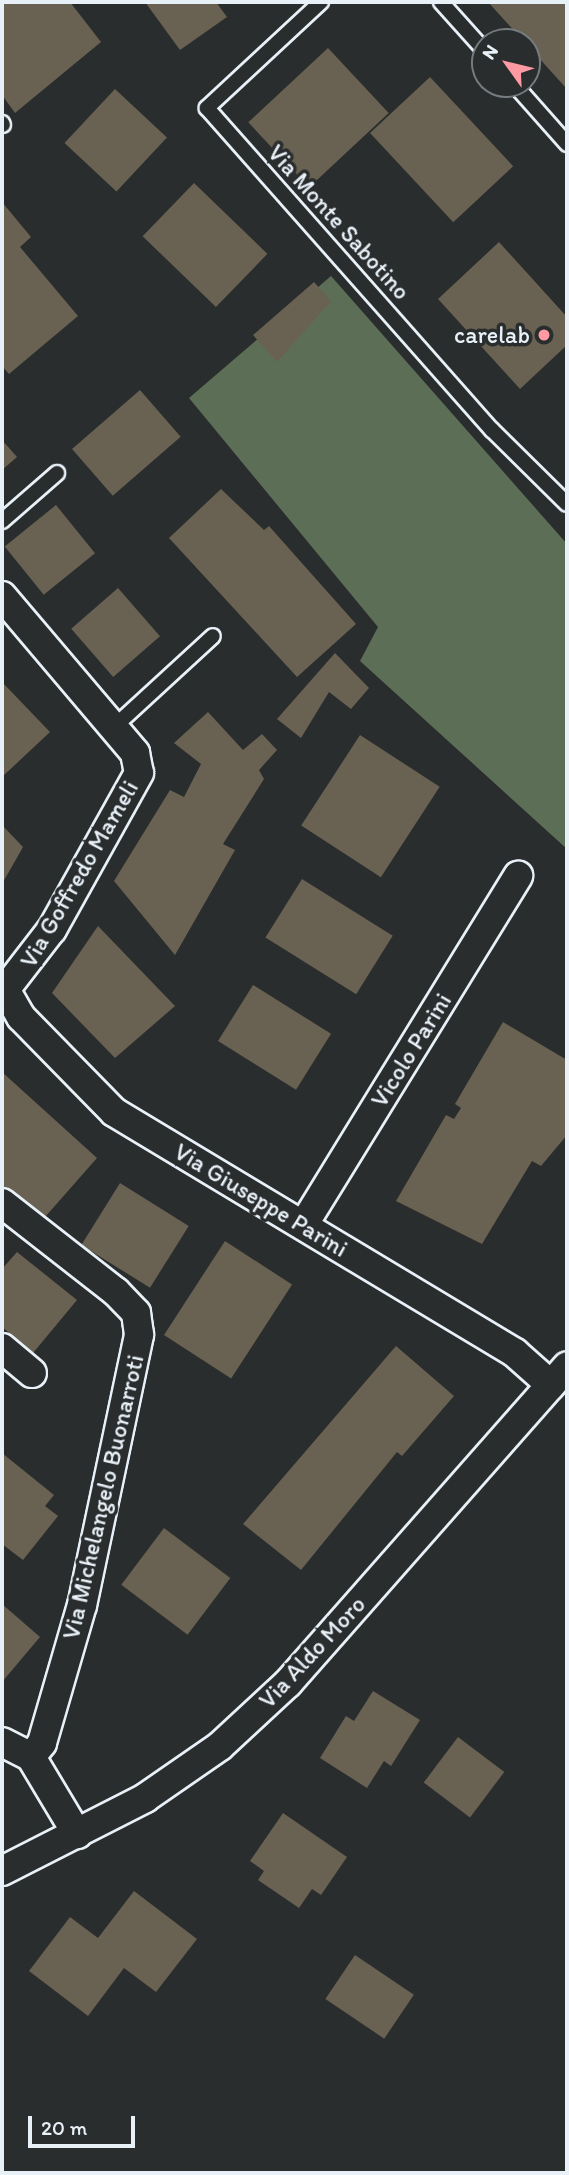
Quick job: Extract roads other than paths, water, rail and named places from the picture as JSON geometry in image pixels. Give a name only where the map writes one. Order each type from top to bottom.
[{"type":"street","name":"Via Goffredo Mameli","points":[[2,596],[135,753],[136,787],[52,929],[5,985]]},
{"type":"street","name":"Vicolo Parini","points":[[304,1224],[518,876]]},
{"type":"street","name":"Via Giuseppe Parini","points":[[5,985],[21,1017],[114,1112],[515,1353],[559,1376]]},
{"type":"street","name":"Via Michelangelo Buonarroti","points":[[2,1203],[136,1313],[134,1367],[82,1605],[43,1744],[31,1757]]},
{"type":"street","points":[[2,1348],[32,1373]]},
{"type":"street","name":"Via Aldo Moro","points":[[2,1871],[77,1834],[220,1746],[288,1683],[559,1376]]},
{"type":"street","points":[[2,1742],[31,1757],[77,1834]]},
{"type":"lane","name":"Via Monte Sabotino","points":[[321,2],[206,108],[542,482],[567,504]]},
{"type":"lane","points":[[441,2],[471,35]]},
{"type":"lane","points":[[526,98],[567,144]]},
{"type":"lane","points":[[2,521],[57,473]]},
{"type":"lane","points":[[114,727],[213,636]]},
{"type":"place","name":"carelab","points":[[544,335]]}]
